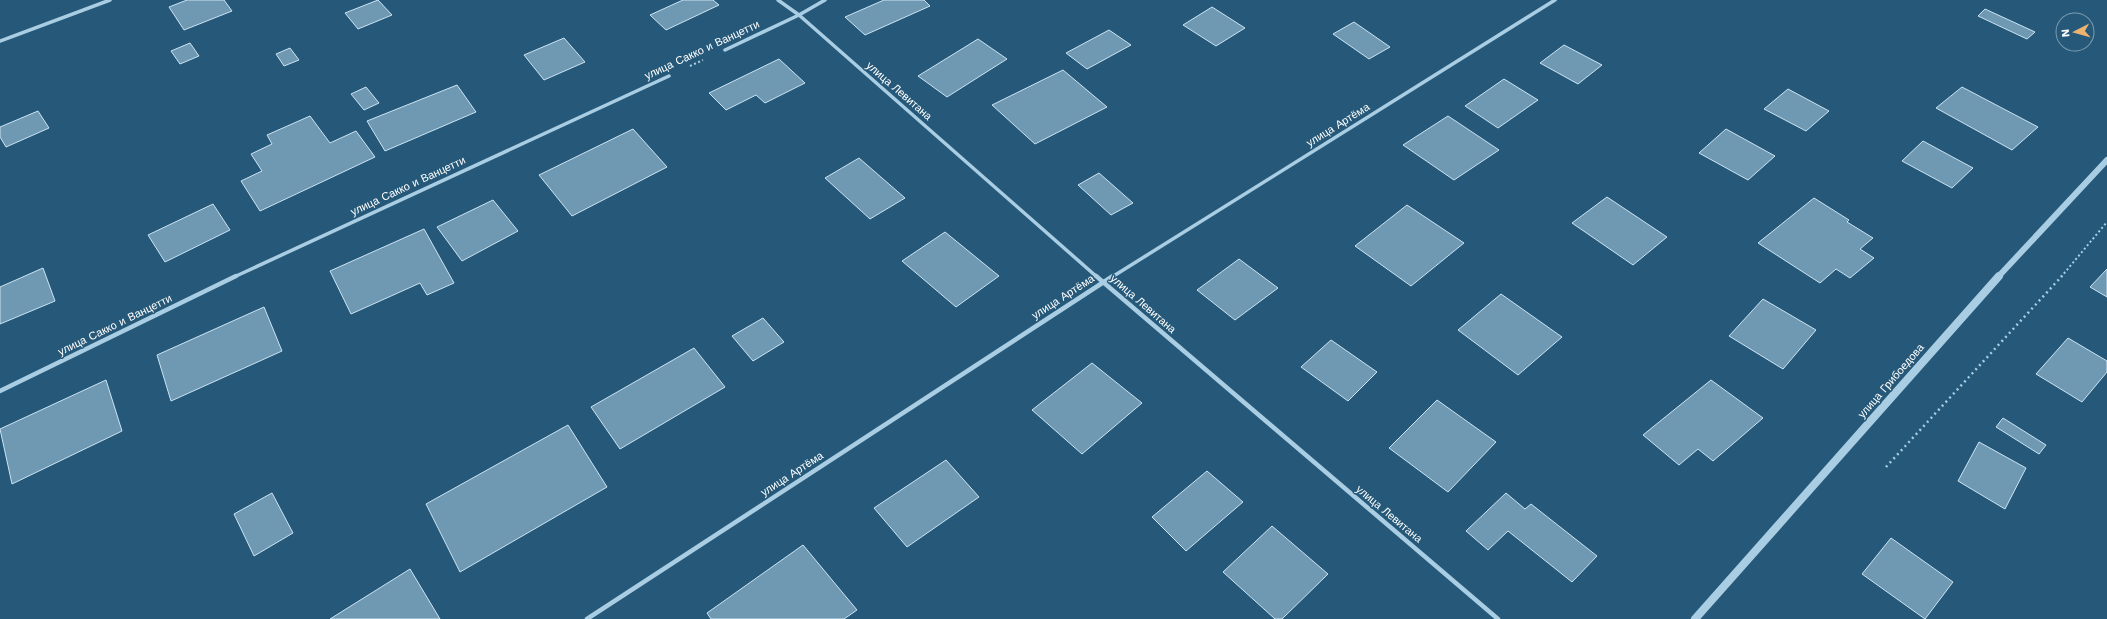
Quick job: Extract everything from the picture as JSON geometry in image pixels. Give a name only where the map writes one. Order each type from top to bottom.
[{"type":"street","points":[[0,40],[110,0]]},
{"type":"street","name":"улица Левитана","points":[[778,0],[799,15],[1103,282],[1498,619]]},
{"type":"street","name":"улица Сакко и Ванцетти","points":[[725,50],[799,15],[825,0]]},
{"type":"street","name":"улица Артёма","points":[[587,619],[1103,282],[1555,0]]},
{"type":"street","name":"улица Сакко и Ванцетти","points":[[0,391],[231,278],[670,76]]},
{"type":"street","name":"улица Грибоедова","points":[[1695,619],[2008,265],[2107,160]]},
{"type":"path","name":"улица Сакко и Ванцетти","points":[[670,76],[725,50]]},
{"type":"path","points":[[1886,467],[2051,288],[2107,222]]},
{"type":"building","points":[[187,0],[224,0],[232,11],[184,30],[169,7]]},
{"type":"building","points":[[378,0],[392,15],[358,29],[345,13]]},
{"type":"building","points":[[683,0],[713,0],[719,5],[666,30],[650,15]]},
{"type":"building","points":[[884,0],[924,0],[930,6],[865,35],[845,17]]},
{"type":"building","points":[[1212,7],[1245,28],[1216,46],[1183,25]]},
{"type":"building","points":[[1985,9],[2035,32],[2027,39],[1978,16]]},
{"type":"building","points":[[1354,22],[1390,47],[1369,59],[1333,34]]},
{"type":"building","points":[[1109,30],[1131,45],[1087,69],[1066,53]]},
{"type":"building","points":[[564,38],[585,62],[544,80],[524,55]]},
{"type":"building","points":[[978,39],[1007,59],[947,97],[918,76]]},
{"type":"building","points":[[190,43],[199,56],[180,64],[171,51]]},
{"type":"building","points":[[1564,45],[1602,65],[1578,84],[1540,63]]},
{"type":"building","points":[[290,48],[299,60],[284,66],[276,54]]},
{"type":"building","points":[[779,59],[805,83],[765,103],[756,95],[726,110],[709,93]]},
{"type":"building","points":[[1063,70],[1107,107],[1035,144],[992,105]]},
{"type":"building","points":[[1504,79],[1538,100],[1498,128],[1465,106]]},
{"type":"building","points":[[457,85],[476,112],[385,151],[367,121]]},
{"type":"building","points":[[366,87],[379,103],[364,110],[351,94]]},
{"type":"building","points":[[1962,87],[2038,127],[2012,150],[1936,108]]},
{"type":"building","points":[[1788,89],[1829,111],[1806,131],[1764,109]]},
{"type":"building","points":[[38,111],[49,128],[6,147],[0,137],[0,127]]},
{"type":"building","points":[[310,116],[330,143],[356,131],[375,157],[260,211],[241,181],[262,171],[251,154],[272,144],[267,135]]},
{"type":"building","points":[[1448,116],[1499,150],[1454,180],[1403,145]]},
{"type":"building","points":[[633,129],[667,167],[572,216],[539,175]]},
{"type":"building","points":[[1726,129],[1775,156],[1748,180],[1699,153]]},
{"type":"building","points":[[1923,141],[1973,168],[1952,188],[1902,161]]},
{"type":"building","points":[[859,158],[905,198],[870,219],[825,178]]},
{"type":"building","points":[[1099,173],[1133,203],[1111,215],[1078,185]]},
{"type":"building","points":[[1607,197],[1667,237],[1633,265],[1572,223]]},
{"type":"building","points":[[1814,198],[1849,220],[1847,222],[1873,238],[1860,249],[1874,258],[1850,278],[1836,269],[1820,283],[1758,243]]},
{"type":"building","points":[[493,200],[518,231],[462,261],[437,227]]},
{"type":"building","points":[[213,204],[230,230],[165,262],[148,235]]},
{"type":"building","points":[[1407,205],[1464,243],[1411,286],[1355,246]]},
{"type":"building","points":[[424,229],[454,283],[427,295],[420,283],[351,314],[330,271]]},
{"type":"building","points":[[945,232],[999,276],[956,307],[902,261]]},
{"type":"building","points":[[1239,259],[1278,288],[1235,320],[1197,290]]},
{"type":"building","points":[[43,268],[55,301],[0,324],[0,287]]},
{"type":"building","points":[[2107,269],[2107,297],[2090,287]]},
{"type":"building","points":[[1501,294],[1562,337],[1518,375],[1458,330]]},
{"type":"building","points":[[1763,299],[1816,330],[1783,369],[1729,336]]},
{"type":"building","points":[[264,307],[282,351],[171,401],[157,355]]},
{"type":"building","points":[[763,318],[784,342],[753,361],[732,336]]},
{"type":"building","points":[[2068,338],[2107,361],[2107,372],[2082,402],[2036,374]]},
{"type":"building","points":[[1331,340],[1377,372],[1348,401],[1301,367]]},
{"type":"building","points":[[694,348],[725,387],[620,449],[591,407]]},
{"type":"building","points":[[1092,363],[1142,403],[1082,454],[1032,410]]},
{"type":"building","points":[[106,380],[122,431],[12,484],[0,429]]},
{"type":"building","points":[[1711,380],[1763,418],[1713,461],[1698,449],[1679,465],[1643,435]]},
{"type":"building","points":[[1437,400],[1496,442],[1448,492],[1389,448]]},
{"type":"building","points":[[2003,418],[2046,445],[2039,454],[1996,427]]},
{"type":"building","points":[[568,425],[607,487],[460,572],[426,504]]},
{"type":"building","points":[[1979,442],[2026,468],[2005,509],[1958,481]]},
{"type":"building","points":[[946,460],[979,497],[907,547],[874,508]]},
{"type":"building","points":[[1207,471],[1243,502],[1186,551],[1152,517]]},
{"type":"building","points":[[272,493],[293,533],[254,556],[234,514]]},
{"type":"building","points":[[1506,493],[1525,509],[1531,504],[1597,556],[1572,582],[1508,531],[1488,550],[1466,531]]},
{"type":"building","points":[[1272,526],[1328,574],[1282,619],[1275,619],[1223,572]]},
{"type":"building","points":[[1891,538],[1953,582],[1925,619],[1862,574]]},
{"type":"building","points":[[803,545],[857,610],[844,619],[711,619],[707,613]]},
{"type":"building","points":[[410,569],[440,619],[330,619]]}]
